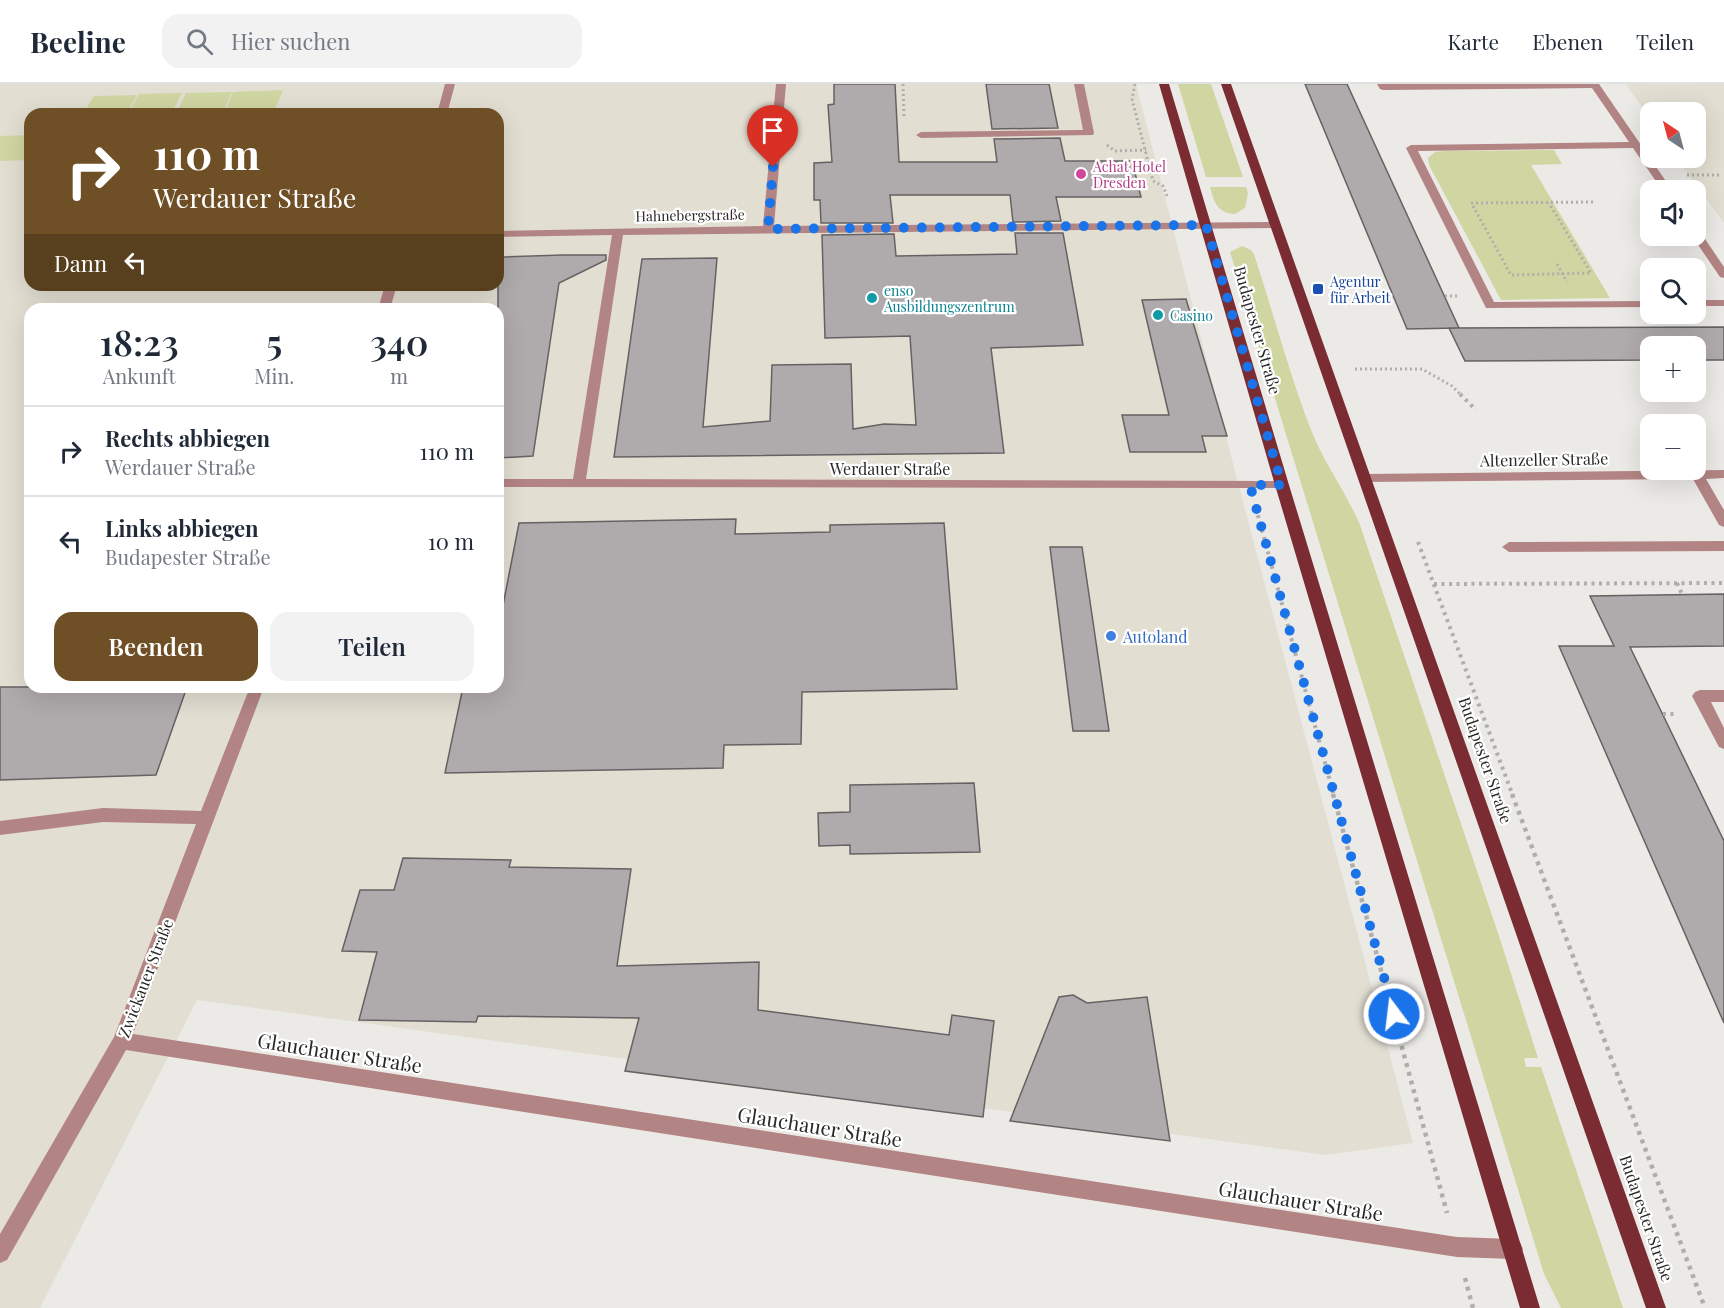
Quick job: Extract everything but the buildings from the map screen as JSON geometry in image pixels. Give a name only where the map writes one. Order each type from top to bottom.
[{"type":"main road","name":"Budapester Straße","points":[[1164,84],[1282,485],[1530,1308]]},
{"type":"main road","name":"Budapester Straße","points":[[1226,84],[1656,1308]]},
{"type":"street","points":[[444,108],[450,84]]},
{"type":"street","points":[[768,229],[781,84]]},
{"type":"street","points":[[921,135],[1089,133],[1079,84]]},
{"type":"street","points":[[1382,84],[1383,87],[1595,85],[1660,180]]},
{"type":"street","points":[[1636,145],[1411,148],[1490,306],[1640,304]]},
{"type":"street","points":[[1206,225],[1276,225]]},
{"type":"street","name":"Hahnebergstraße","points":[[504,234],[1206,225]]},
{"type":"street","points":[[579,484],[618,232]]},
{"type":"street","points":[[1704,246],[1724,275]]},
{"type":"street","points":[[1706,303],[1724,303]]},
{"type":"street","name":"Altenzeller Straße","points":[[1706,474],[1724,474]]},
{"type":"street","name":"Altenzeller Straße","points":[[1365,478],[1640,475]]},
{"type":"street","points":[[1700,480],[1724,522]]},
{"type":"street","name":"Werdauer Straße","points":[[504,483],[1282,485]]},
{"type":"street","points":[[1509,547],[1724,546]]},
{"type":"street","name":"Zwickauer Straße","points":[[0,1253],[121,1041],[255,693]]},
{"type":"street","points":[[1724,696],[1700,696],[1724,743]]},
{"type":"street","points":[[0,828],[103,815],[207,818]]},
{"type":"street","name":"Glauchauer Straße","points":[[121,1041],[1457,1247],[1514,1249]]},
{"type":"path","points":[[1135,84],[1132,99],[1153,181]]},
{"type":"path","points":[[1089,133],[1115,151],[1146,150]]},
{"type":"path","points":[[1688,175],[1719,175]]},
{"type":"path","points":[[1471,203],[1593,202]]},
{"type":"path","points":[[1511,275],[1591,273],[1549,203]]},
{"type":"path","points":[[1355,369],[1422,369],[1452,386],[1476,410]]},
{"type":"path","points":[[1250,485],[1473,1308]]},
{"type":"path","points":[[1421,546],[1705,1308]]},
{"type":"path","points":[[1677,583],[1682,594]]},
{"type":"path","points":[[1434,584],[1724,583]]},
{"type":"shaded area","points":[[0,84],[1136,84],[1238,483],[1413,1143],[1325,1155],[197,1000],[40,1308],[0,1308]]},
{"type":"shaded area","points":[[1626,84],[1724,84],[1724,223],[1706,199],[1706,180],[1692,180],[1683,168],[1706,168],[1706,102],[1640,102],[1640,104]]},
{"type":"green space","points":[[1178,84],[1211,84],[1243,177],[1206,177]]},
{"type":"green space","points":[[283,90],[276,108],[226,108],[233,92]]},
{"type":"green space","points":[[232,92],[225,108],[179,108],[186,93]]},
{"type":"green space","points":[[182,93],[174,108],[131,108],[139,94]]},
{"type":"green space","points":[[137,95],[129,108],[87,108],[94,96]]},
{"type":"green space","points":[[24,135],[24,160],[0,161],[0,136]]},
{"type":"green space","points":[[1554,150],[1562,164],[1531,165],[1610,298],[1501,300],[1429,165],[1428,158],[1435,152],[1444,151]]},
{"type":"green space","points":[[1210,187],[1246,187],[1248,193],[1245,208],[1235,214],[1220,209]]},
{"type":"green space","points":[[1242,246],[1254,254],[1288,365],[1311,430],[1360,525],[1538,1058],[1524,1058],[1526,1067],[1541,1067],[1623,1308],[1561,1308],[1544,1274],[1230,252]]},
{"type":"place","name":"Achat Hotel Dresden","points":[[1081,174]]},
{"type":"place","name":"Agentur für Arbeit","points":[[1318,289]]},
{"type":"place","name":"enso Ausbildungszentrum","points":[[872,298]]},
{"type":"place","name":"Casino","points":[[1158,315]]},
{"type":"place","name":"Autoland","points":[[1111,636]]},
{"type":"route","points":[[773,167],[768,229],[1206,225],[1282,485],[1250,485],[1394,1014]]}]
